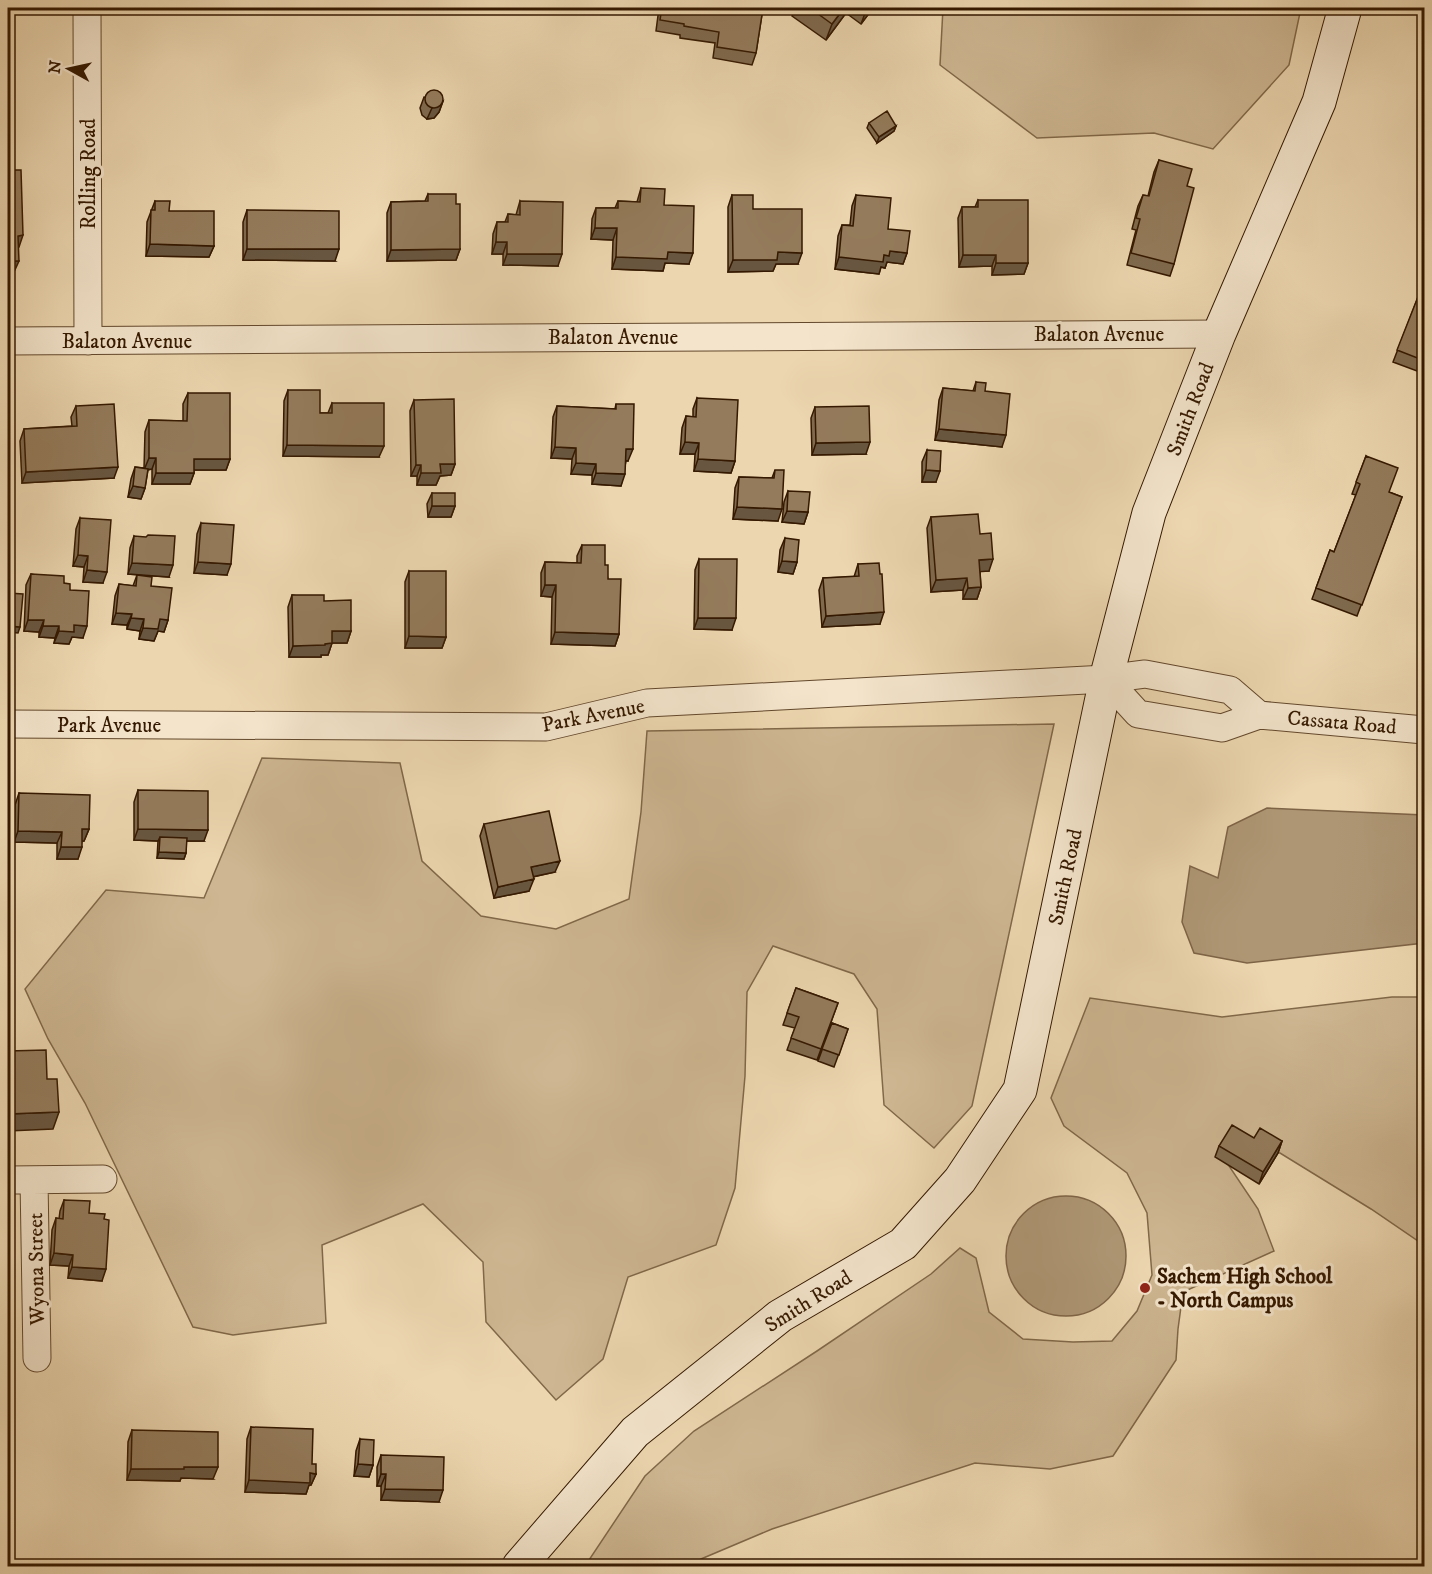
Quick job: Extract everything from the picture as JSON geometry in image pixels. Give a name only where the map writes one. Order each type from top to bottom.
[{"type":"street","name":"Rolling Road","points":[[87,8],[88,341]]},
{"type":"street","name":"Smith Road","points":[[519,1566],[635,1432],[780,1316],[903,1244],[960,1180],[1020,1090],[1106,679],[1149,513],[1219,334],[1319,102],[1345,8]]},
{"type":"street","name":"Balaton Avenue","points":[[8,341],[1219,334]]},
{"type":"street","name":"Cassata Road","points":[[1106,679],[1145,674],[1230,690],[1259,715]]},
{"type":"street","name":"Cassata Road","points":[[1106,679],[1138,714],[1222,728],[1259,715],[1425,730]]},
{"type":"street","name":"Park Avenue","points":[[8,724],[546,727],[647,703],[1106,679]]},
{"type":"street","points":[[8,1180],[103,1179]]},
{"type":"street","name":"Wyona Street","points":[[34,1180],[37,1358]]},
{"type":"shaded area","points":[[943,8],[1301,8],[1289,65],[1213,149],[1154,133],[1037,138],[940,65]]},
{"type":"shaded area","points":[[1054,724],[972,1106],[934,1148],[884,1105],[877,1009],[854,974],[773,946],[747,992],[745,1076],[735,1188],[716,1245],[628,1277],[603,1359],[556,1400],[486,1322],[483,1262],[423,1204],[322,1245],[326,1323],[233,1335],[193,1327],[85,1103],[48,1039],[25,989],[106,890],[204,898],[262,758],[400,763],[422,861],[481,916],[556,929],[629,899],[641,812],[647,731]]},
{"type":"shaded area","points":[[1267,808],[1424,815],[1424,943],[1247,963],[1194,953],[1182,922],[1190,866],[1218,878],[1228,827]]},
{"type":"shaded area","points":[[1392,997],[1424,997],[1424,1245],[1371,1209],[1280,1153],[1232,1140],[1221,1154],[1258,1209],[1274,1251],[1183,1292],[1176,1360],[1113,1456],[1050,1469],[975,1463],[772,1529],[701,1559],[690,1566],[585,1566],[645,1476],[694,1431],[931,1274],[960,1248],[976,1258],[989,1312],[1023,1339],[1073,1342],[1112,1341],[1137,1311],[1152,1275],[1147,1213],[1127,1173],[1064,1126],[1051,1098],[1090,998],[1222,1017]]},
{"type":"shaded area","points":[[1066,1196],[1089,1200],[1109,1213],[1122,1233],[1126,1256],[1122,1279],[1109,1299],[1089,1312],[1066,1316],[1043,1312],[1023,1299],[1010,1279],[1006,1256],[1010,1233],[1023,1213],[1043,1200]]},
{"type":"building","points":[[662,8],[763,8],[756,53],[717,47],[719,32],[660,20]]},
{"type":"building","points":[[810,8],[844,8],[832,24]]},
{"type":"building","points":[[434,90],[440,93],[443,99],[440,105],[434,108],[428,105],[425,99],[428,93]]},
{"type":"building","points":[[887,111],[896,126],[879,137],[869,123]]},
{"type":"building","points":[[1159,160],[1192,169],[1187,186],[1194,188],[1174,264],[1131,253],[1140,219],[1136,218],[1143,195],[1149,196]]},
{"type":"building","points":[[8,170],[21,170],[23,235],[18,236],[19,261],[8,261]]},
{"type":"building","points":[[641,188],[665,189],[664,205],[694,206],[693,253],[668,252],[667,259],[616,257],[617,228],[595,228],[596,208],[618,208],[618,201],[640,202]]},
{"type":"building","points":[[428,194],[456,194],[456,204],[460,204],[460,249],[391,250],[391,202],[428,201]]},
{"type":"building","points":[[732,195],[753,195],[753,209],[802,209],[802,253],[778,252],[777,260],[733,260]]},
{"type":"building","points":[[856,195],[891,198],[888,229],[910,231],[907,253],[890,251],[889,256],[884,255],[883,262],[839,257],[842,225],[853,226]]},
{"type":"building","points":[[978,200],[1028,200],[1028,263],[996,263],[996,255],[963,255],[962,207],[978,207]]},
{"type":"building","points":[[155,201],[170,201],[169,211],[214,211],[214,246],[150,244],[151,210],[155,210]]},
{"type":"building","points":[[520,201],[563,202],[562,254],[507,254],[507,242],[496,242],[497,222],[508,222],[508,214],[520,215]]},
{"type":"building","points":[[247,210],[339,211],[339,249],[247,249]]},
{"type":"building","points":[[1425,279],[1425,361],[1397,350]]},
{"type":"building","points":[[976,382],[986,383],[985,391],[1010,394],[1006,435],[939,429],[943,388],[975,391]]},
{"type":"building","points":[[288,390],[320,390],[320,413],[332,413],[332,403],[384,403],[384,446],[287,445]]},
{"type":"building","points":[[188,393],[230,393],[230,459],[194,459],[194,473],[156,473],[156,458],[149,458],[149,420],[187,421]]},
{"type":"building","points":[[697,398],[738,400],[735,461],[698,459],[699,443],[685,442],[686,416],[696,417]]},
{"type":"building","points":[[454,399],[455,464],[440,464],[441,473],[421,473],[421,465],[416,465],[414,400]]},
{"type":"building","points":[[114,404],[118,467],[26,472],[24,429],[77,426],[76,406]]},
{"type":"building","points":[[616,404],[634,404],[633,449],[626,449],[625,474],[596,473],[596,464],[576,463],[576,448],[555,447],[557,406],[616,409]]},
{"type":"building","points":[[869,406],[870,442],[816,443],[815,407]]},
{"type":"building","points":[[927,450],[941,451],[940,471],[926,470]]},
{"type":"building","points":[[1366,456],[1398,468],[1389,492],[1402,497],[1362,605],[1316,588],[1330,550],[1334,552],[1360,484],[1356,482]]},
{"type":"building","points":[[135,467],[148,469],[145,488],[133,486]]},
{"type":"building","points":[[775,470],[784,470],[782,509],[737,507],[739,477],[774,478]]},
{"type":"building","points":[[788,491],[810,492],[808,512],[787,511]]},
{"type":"building","points":[[432,493],[455,493],[455,506],[432,506]]},
{"type":"building","points":[[978,514],[980,534],[991,533],[993,559],[979,560],[981,587],[968,588],[967,578],[936,580],[931,517]]},
{"type":"building","points":[[80,518],[111,520],[107,572],[87,570],[88,556],[78,555]]},
{"type":"building","points":[[201,523],[234,525],[231,564],[198,562]]},
{"type":"building","points":[[148,535],[175,536],[173,565],[132,563],[134,536],[146,537]]},
{"type":"building","points":[[785,538],[799,540],[797,562],[782,561]]},
{"type":"building","points":[[582,545],[605,545],[608,579],[621,579],[619,634],[555,632],[556,585],[545,585],[545,562],[581,563]]},
{"type":"building","points":[[699,559],[737,559],[736,618],[698,618]]},
{"type":"building","points":[[879,563],[880,574],[882,574],[884,612],[826,616],[823,578],[859,576],[858,564]]},
{"type":"building","points":[[409,571],[446,571],[446,637],[409,636]]},
{"type":"building","points":[[31,574],[64,576],[64,583],[70,584],[70,590],[89,591],[87,626],[74,625],[74,632],[59,631],[59,626],[43,626],[44,620],[28,620]]},
{"type":"building","points":[[137,575],[152,577],[151,586],[172,588],[168,620],[160,619],[158,629],[143,628],[144,619],[131,618],[132,614],[116,613],[119,584],[136,586]]},
{"type":"building","points":[[8,593],[23,594],[20,627],[8,626]]},
{"type":"building","points":[[292,595],[324,595],[324,601],[351,600],[351,631],[332,631],[332,643],[325,645],[293,646]]},
{"type":"building","points":[[138,790],[208,791],[208,830],[138,829]]},
{"type":"building","points":[[19,793],[90,795],[89,829],[82,829],[82,847],[61,847],[62,832],[18,831]]},
{"type":"building","points":[[549,811],[560,861],[531,867],[534,879],[498,887],[484,824]]},
{"type":"building","points":[[160,837],[187,838],[186,853],[159,852]]},
{"type":"building","points":[[796,988],[838,1003],[821,1049],[791,1038],[799,1017],[787,1013]]},
{"type":"building","points":[[832,1023],[848,1029],[839,1055],[822,1049]]},
{"type":"building","points":[[46,1050],[47,1079],[57,1079],[59,1112],[8,1114],[8,1051]]},
{"type":"building","points":[[1232,1125],[1254,1138],[1260,1128],[1282,1141],[1263,1172],[1219,1146]]},
{"type":"building","points":[[64,1200],[90,1201],[89,1213],[105,1214],[104,1219],[109,1220],[106,1269],[72,1267],[73,1255],[54,1253],[56,1218],[63,1219]]},
{"type":"building","points":[[251,1427],[313,1429],[312,1464],[316,1464],[316,1474],[310,1473],[310,1483],[249,1480]]},
{"type":"building","points":[[132,1430],[218,1432],[218,1467],[131,1469]]},
{"type":"building","points":[[360,1439],[374,1440],[373,1465],[358,1464]]},
{"type":"building","points":[[381,1455],[444,1457],[443,1490],[385,1489],[386,1474],[381,1474]]},
{"type":"place","name":"Sachem High School - North Campus","points":[[1145,1288]]}]
